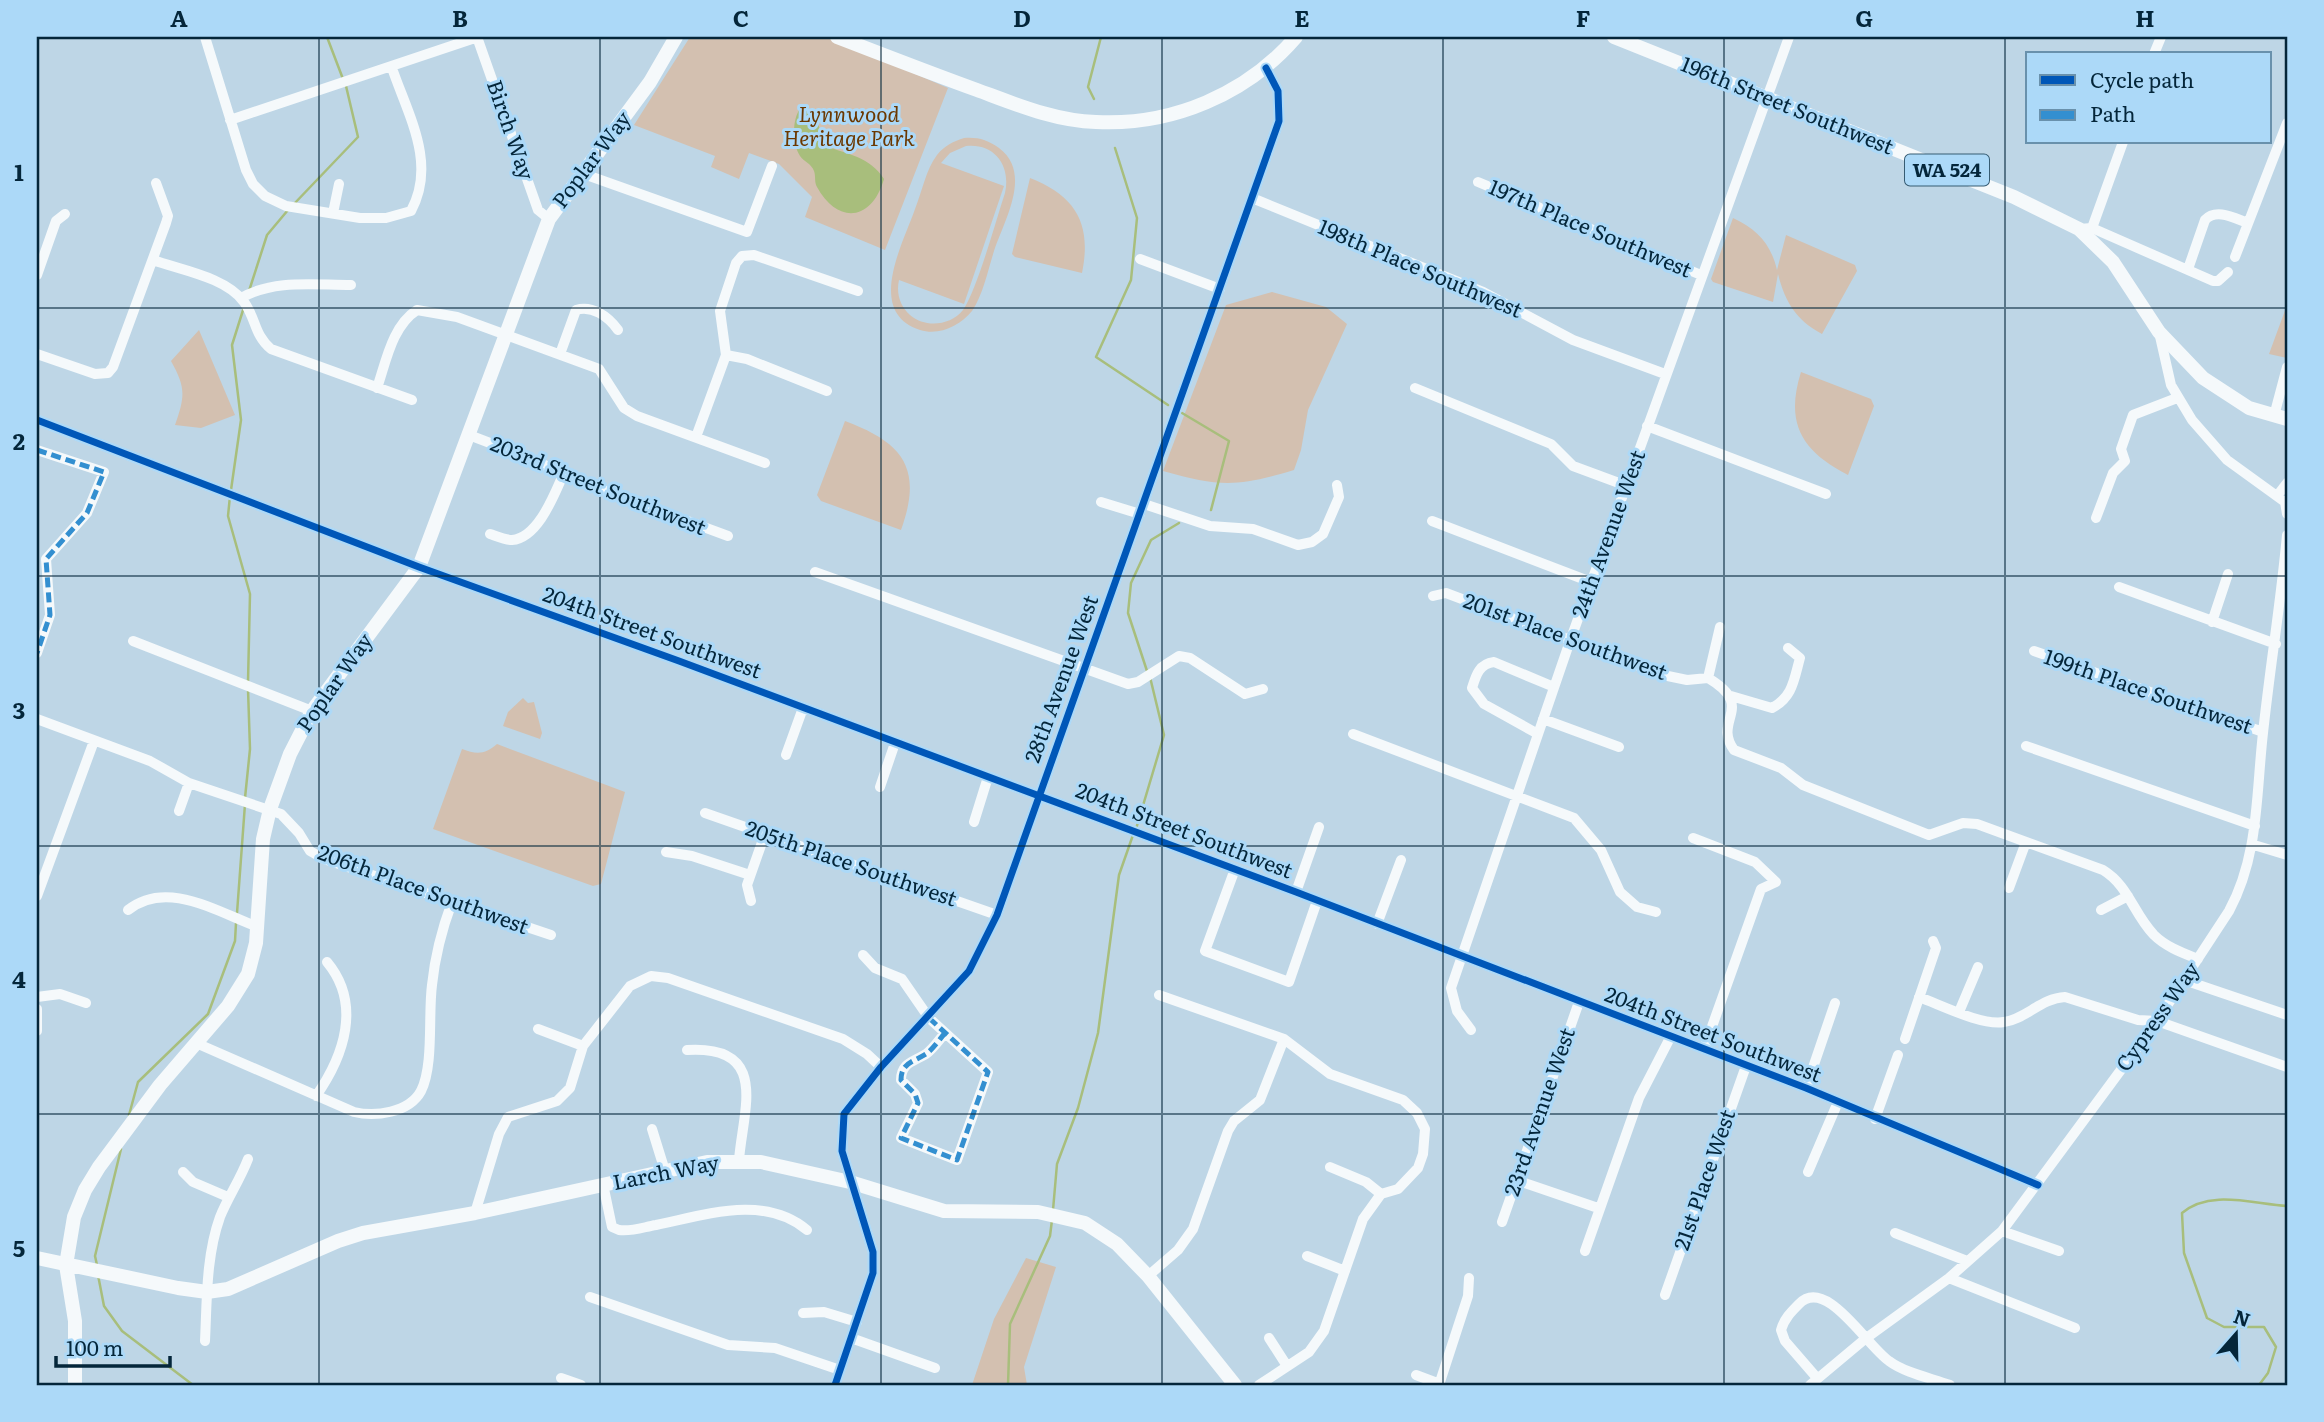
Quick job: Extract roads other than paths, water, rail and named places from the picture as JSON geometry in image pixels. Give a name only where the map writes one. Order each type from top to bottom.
[{"type":"main road","name":"Poplar Way","points":[[75,1385],[76,1347],[66,1265],[74,1217],[85,1190],[160,1085],[241,987],[252,962],[258,928],[263,839],[270,809],[290,754],[312,711],[419,567],[549,219],[650,82],[677,37]]},
{"type":"main road","points":[[837,37],[1036,111],[1096,122],[1136,120],[1191,109],[1221,96],[1266,68],[1296,37]]},
{"type":"main road","name":"196th Street Southwest","points":[[1614,37],[2014,197],[2085,229],[2113,262],[2159,331],[2203,378],[2223,394],[2281,418]]},
{"type":"main road","name":"Larch Way","points":[[37,1258],[207,1292],[240,1286],[338,1241],[363,1233],[475,1213],[665,1171],[739,1160],[792,1167],[944,1211],[1038,1212],[1084,1223],[1116,1244],[1148,1276],[1235,1385]]},
{"type":"street","points":[[205,37],[211,64],[246,170],[253,184],[265,196],[286,206],[386,218],[411,211],[423,185],[423,159],[392,68]]},
{"type":"street","points":[[230,120],[392,68],[478,37]]},
{"type":"street","name":"Birch Way","points":[[478,37],[538,211],[549,219]]},
{"type":"street","name":"24th Avenue West","points":[[1471,1030],[1457,1011],[1451,988],[1570,641],[1789,37]]},
{"type":"street","name":"28th Avenue West","points":[[835,1385],[873,1273],[873,1252],[842,1151],[844,1114],[881,1067],[929,1018],[973,965],[997,915],[1279,121],[1278,92],[1266,68]]},
{"type":"street","points":[[2235,257],[2287,123]]},
{"type":"street","points":[[2122,144],[2085,229],[2218,281],[2228,272]]},
{"type":"street","points":[[581,173],[747,232],[772,166]]},
{"type":"street","name":"197th Place Southwest","points":[[1478,182],[1701,275]]},
{"type":"street","points":[[37,354],[95,374],[108,373],[116,360],[168,216],[156,183]]},
{"type":"street","points":[[332,213],[338,184]]},
{"type":"street","name":"198th Place Southwest","points":[[1252,198],[1483,292],[1573,340],[1665,374]]},
{"type":"street","points":[[411,211],[420,220]]},
{"type":"street","points":[[2188,269],[2205,220],[2210,215],[2216,213],[2248,223]]},
{"type":"street","points":[[37,275],[56,221],[65,214]]},
{"type":"street","points":[[696,437],[726,355],[720,311],[736,263],[742,256],[754,256],[858,291]]},
{"type":"street","points":[[1140,258],[1220,289]]},
{"type":"street","points":[[153,260],[223,285],[241,298],[257,334],[271,349],[412,400]]},
{"type":"street","points":[[241,298],[257,289],[272,285],[351,285]]},
{"type":"street","points":[[560,354],[576,310],[584,307],[606,316],[618,330]]},
{"type":"street","points":[[377,388],[399,326],[417,310],[457,317],[599,369],[625,408],[765,463]]},
{"type":"street","points":[[2159,331],[2177,398],[2227,460],[2283,504],[2287,483]]},
{"type":"street","points":[[726,355],[747,359],[827,391]]},
{"type":"street","points":[[2281,418],[2287,367]]},
{"type":"street","points":[[1415,388],[1551,444],[1573,466],[1627,486]]},
{"type":"street","points":[[2096,518],[2113,473],[2125,461],[2121,449],[2133,415],[2177,398]]},
{"type":"street","name":"204th Street Southwest","points":[[37,420],[392,557],[1296,892],[1806,1088],[2038,1185]]},
{"type":"street","points":[[1647,426],[1826,494]]},
{"type":"street","name":"203rd Street Southwest","points":[[469,435],[537,461],[563,475],[728,536]]},
{"type":"street","points":[[37,450],[104,472],[87,513],[46,559],[50,615],[37,653]]},
{"type":"street","points":[[490,534],[512,540],[524,534],[547,512],[563,475]]},
{"type":"street","points":[[1101,502],[1210,526],[1253,529],[1298,545],[1312,542],[1323,534],[1339,497],[1337,485]]},
{"type":"street","points":[[1432,521],[1591,582]]},
{"type":"street","name":"Cypress Way","points":[[1813,1381],[1864,1339],[1949,1278],[2002,1231],[2157,1021],[2238,895],[2254,845],[2263,732],[2284,607],[2287,535]]},
{"type":"street","points":[[392,557],[402,572],[400,593]]},
{"type":"street","points":[[815,572],[1083,670],[1132,684],[1179,656],[1190,658],[1245,694],[1263,689]]},
{"type":"street","points":[[2212,622],[2228,574]]},
{"type":"street","points":[[2119,587],[2276,644]]},
{"type":"street","points":[[37,588],[50,588]]},
{"type":"street","name":"201st Place Southwest","points":[[1433,596],[1446,593],[1663,675],[1687,680],[1708,678]]},
{"type":"street","points":[[1720,627],[1708,678],[1731,696],[1772,708],[1784,702],[1789,696],[1800,658],[1788,648]]},
{"type":"street","points":[[133,641],[312,711]]},
{"type":"street","name":"199th Place Southwest","points":[[2034,651],[2263,732]]},
{"type":"street","points":[[1538,734],[1484,704],[1472,688],[1476,673],[1483,666],[1494,662],[1554,687]]},
{"type":"street","points":[[1731,696],[1733,706],[1727,732],[1728,742],[1734,750],[1781,768],[1803,785],[1929,835],[1963,823],[1977,824],[2103,870],[2120,880],[2155,936],[2198,959]]},
{"type":"street","points":[[786,755],[803,708]]},
{"type":"street","name":"206th Place Southwest","points":[[37,719],[150,761],[189,783],[270,809],[291,823],[315,855],[551,935]]},
{"type":"street","points":[[1543,719],[1619,747]]},
{"type":"street","points":[[1353,734],[1574,818],[1601,850],[1620,892],[1637,907],[1656,912]]},
{"type":"street","points":[[37,896],[94,741]]},
{"type":"street","points":[[880,787],[895,743]]},
{"type":"street","points":[[2026,746],[2255,826]]},
{"type":"street","points":[[974,822],[988,777]]},
{"type":"street","points":[[178,811],[189,783]]},
{"type":"street","name":"205th Place Southwest","points":[[705,813],[997,915]]},
{"type":"street","points":[[1296,892],[1319,827]]},
{"type":"street","points":[[751,901],[747,885],[765,834]]},
{"type":"street","points":[[1693,838],[1755,862],[1776,882],[1761,889],[1704,1049]]},
{"type":"street","points":[[2009,888],[2026,842]]},
{"type":"street","points":[[2254,845],[2287,855]]},
{"type":"street","points":[[666,852],[692,856],[750,875]]},
{"type":"street","points":[[1377,924],[1401,860]]},
{"type":"street","points":[[1235,869],[1205,951],[1289,982],[1318,901]]},
{"type":"street","points":[[128,910],[153,896],[170,895],[258,928]]},
{"type":"street","points":[[2101,910],[2128,896]]},
{"type":"street","points":[[196,1043],[365,1115],[388,1112],[413,1100],[424,1085],[436,952],[452,902]]},
{"type":"street","points":[[1905,1039],[1936,948],[1933,941]]},
{"type":"street","points":[[863,955],[875,968],[902,979],[929,1018],[988,1072],[957,1160],[901,1138],[918,1103],[915,1094],[901,1080],[901,1072],[907,1063],[928,1052],[945,1033]]},
{"type":"street","points":[[316,1096],[333,1071],[345,1037],[340,978],[327,962]]},
{"type":"street","points":[[1959,1012],[1978,967]]},
{"type":"street","points":[[475,1213],[499,1134],[508,1117],[558,1101],[570,1088],[583,1046],[629,986],[651,976],[668,978],[843,1039],[867,1054],[881,1067]]},
{"type":"street","points":[[2185,980],[2287,1015]]},
{"type":"street","points":[[37,997],[60,994],[86,1003]]},
{"type":"street","points":[[1158,995],[1284,1039],[1330,1073],[1403,1100],[1417,1113],[1425,1129],[1423,1154],[1418,1168],[1398,1189],[1381,1194],[1363,1219],[1324,1331],[1309,1352],[1259,1385]]},
{"type":"street","points":[[1919,997],[1990,1022],[2005,1022],[2052,997],[2065,997],[2138,1020],[2157,1021],[2287,1067]]},
{"type":"street","name":"23rd Avenue West","points":[[1502,1222],[1579,1002]]},
{"type":"street","points":[[1806,1088],[1835,1003]]},
{"type":"street","points":[[37,1009],[37,1031]]},
{"type":"street","points":[[538,1029],[583,1046]]},
{"type":"street","points":[[1585,1251],[1639,1098],[1671,1037]]},
{"type":"street","points":[[1148,1276],[1178,1250],[1193,1229],[1228,1131],[1234,1121],[1260,1100],[1284,1039]]},
{"type":"street","points":[[687,1050],[704,1049],[732,1060],[747,1078],[748,1101],[739,1160]]},
{"type":"street","points":[[1875,1119],[1898,1055]]},
{"type":"street","name":"21st Place West","points":[[1665,1296],[1746,1066]]},
{"type":"street","points":[[1808,1172],[1838,1102]]},
{"type":"street","points":[[652,1129],[665,1171]]},
{"type":"street","points":[[205,1341],[207,1292],[215,1234],[248,1159]]},
{"type":"street","points":[[1330,1167],[1366,1182],[1381,1194]]},
{"type":"street","points":[[183,1172],[193,1182],[229,1197]]},
{"type":"street","points":[[1516,1180],[1598,1208]]},
{"type":"street","points":[[603,1184],[612,1227],[619,1230],[733,1209],[771,1212],[794,1219],[807,1230]]},
{"type":"street","points":[[2002,1231],[2059,1251]]},
{"type":"street","points":[[1895,1233],[1967,1261]]},
{"type":"street","points":[[1307,1256],[1345,1271]]},
{"type":"street","points":[[1416,1376],[1440,1385],[1468,1296],[1469,1278]]},
{"type":"street","points":[[1949,1278],[2075,1328]]},
{"type":"street","points":[[1813,1381],[1785,1341],[1781,1330],[1791,1312],[1807,1296],[1823,1297],[1831,1301],[1864,1339],[1891,1363],[1950,1385]]},
{"type":"street","points":[[590,1297],[728,1345],[775,1348],[840,1370]]},
{"type":"street","points":[[803,1313],[824,1312],[857,1322]]},
{"type":"street","points":[[851,1338],[935,1368]]},
{"type":"street","points":[[1269,1338],[1287,1366]]},
{"type":"street","points":[[561,1378],[581,1385]]},
{"type":"waterway","points":[[327,37],[343,79]]},
{"type":"waterway","points":[[1094,99],[1088,87],[1101,37]]},
{"type":"waterway","points":[[293,205],[358,137],[346,86]]},
{"type":"waterway","points":[[1115,148],[1137,218],[1131,280],[1096,357],[1168,405]]},
{"type":"waterway","points":[[249,291],[267,235],[288,210]]},
{"type":"waterway","points":[[231,490],[241,420],[232,345],[244,307]]},
{"type":"waterway","points":[[1182,413],[1229,441],[1211,510]]},
{"type":"waterway","points":[[230,496],[228,516],[250,594],[248,682]]},
{"type":"waterway","points":[[1147,671],[1128,613],[1131,583],[1151,540],[1179,523]]},
{"type":"waterway","points":[[1136,829],[1164,735],[1150,677]]},
{"type":"waterway","points":[[245,798],[250,749],[248,689]]},
{"type":"waterway","points":[[237,913],[245,804]]},
{"type":"waterway","points":[[1053,1210],[1057,1164],[1078,1108],[1098,1033],[1119,875],[1133,835]]},
{"type":"waterway","points":[[129,1115],[138,1082],[208,1014],[235,941],[236,923]]},
{"type":"waterway","points":[[97,1265],[95,1256],[121,1149]]},
{"type":"waterway","points":[[2259,1385],[2268,1373],[2276,1347],[2264,1327],[2224,1327],[2207,1318],[2184,1253],[2182,1213],[2205,1201],[2219,1200],[2287,1206]]},
{"type":"waterway","points":[[1008,1385],[1010,1324],[1050,1236],[1052,1220]]},
{"type":"waterway","points":[[98,1275],[104,1306],[122,1331],[193,1385]]},
{"type":"park label","name":"Lynnwood Heritage Park","points":[[849,127]]}]
